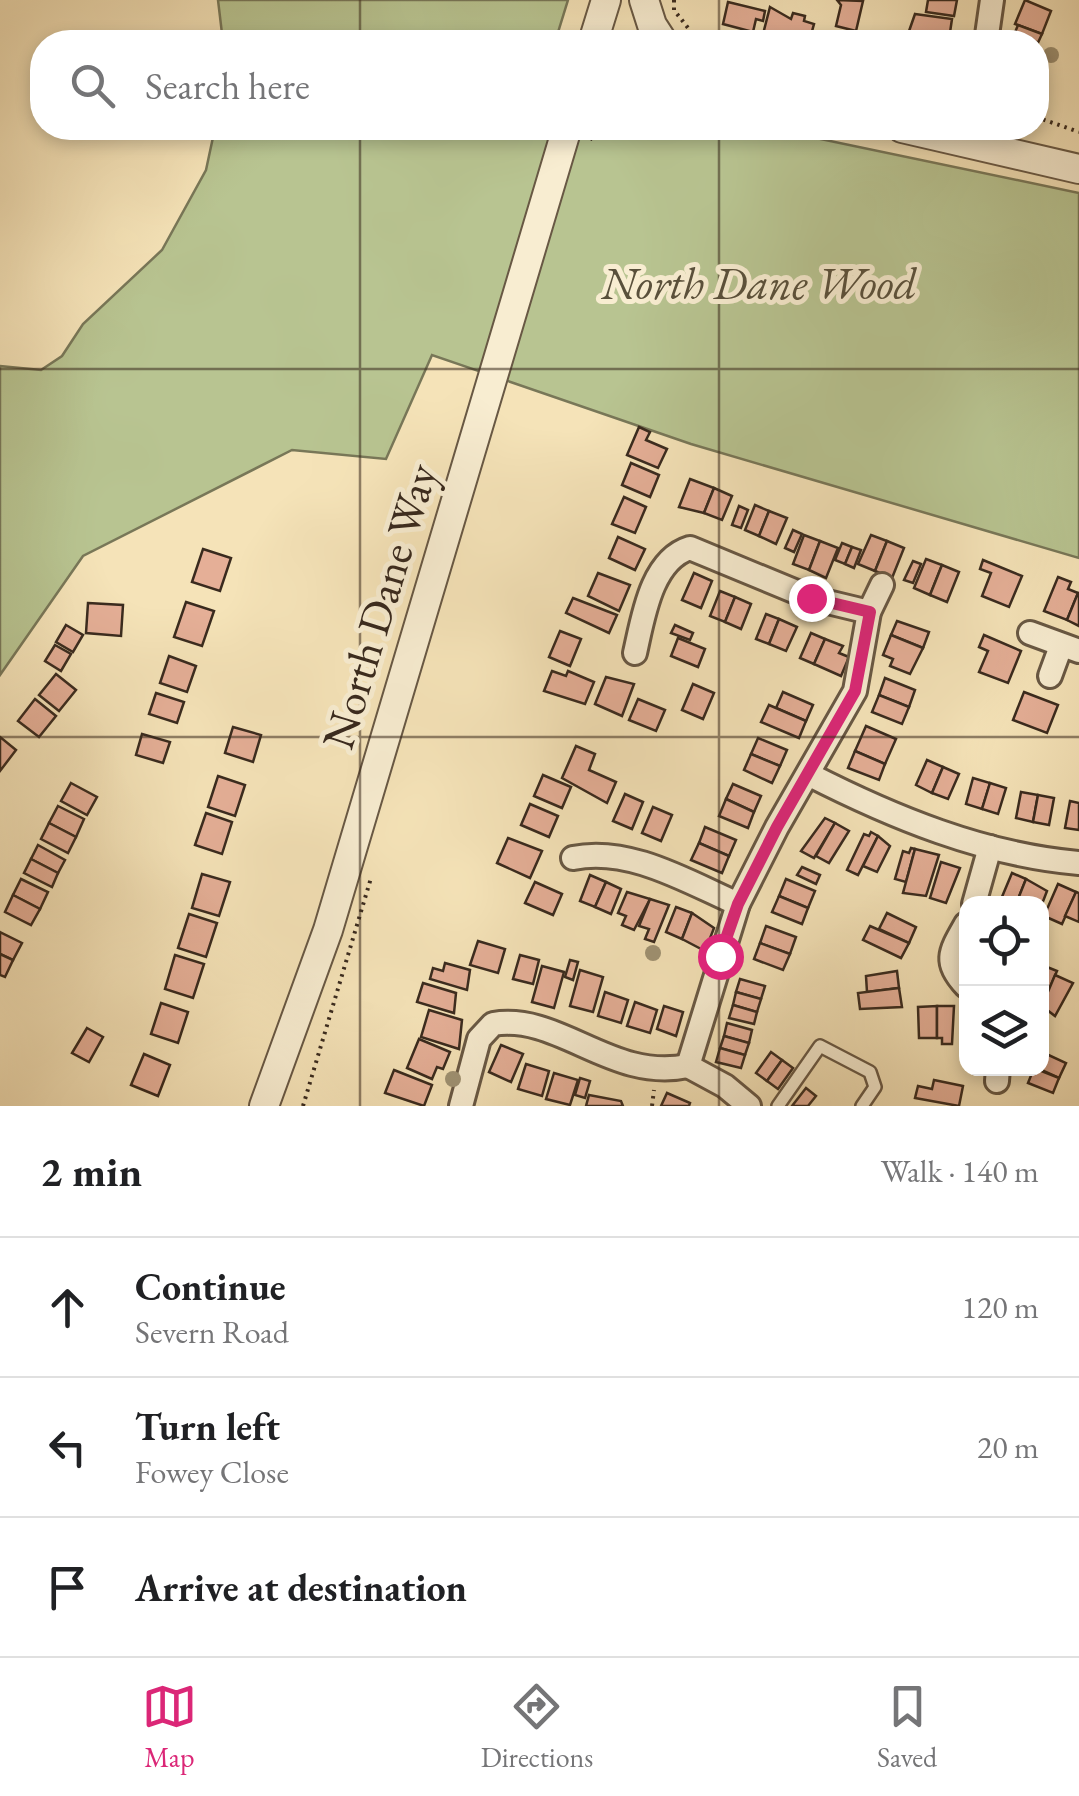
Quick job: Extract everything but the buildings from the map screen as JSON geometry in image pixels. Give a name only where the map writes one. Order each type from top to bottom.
[{"type":"street","points":[[599,30],[606,0]]},
{"type":"street","points":[[644,0],[656,30]]},
{"type":"street","points":[[988,30],[992,0]]},
{"type":"street","name":"North Dane Way","points":[[264,1106],[328,930],[563,140]]},
{"type":"street","points":[[986,140],[1079,169]]},
{"type":"street","points":[[635,653],[646,604],[662,572],[679,552],[690,548],[811,598],[870,612]]},
{"type":"street","points":[[688,1066],[738,904],[855,691],[870,612],[882,585]]},
{"type":"street","points":[[1030,633],[1070,649],[1050,676]]},
{"type":"street","points":[[808,774],[898,817],[990,847],[1079,863]]},
{"type":"street","points":[[976,896],[990,847]]},
{"type":"street","points":[[574,858],[599,852],[638,862],[738,904]]},
{"type":"street","points":[[959,936],[948,954],[950,968],[959,978]]},
{"type":"street","points":[[462,1106],[479,1039],[493,1024],[526,1025],[626,1066],[662,1072],[688,1066],[725,1086],[749,1106]]},
{"type":"lane","points":[[778,1106],[820,1046],[870,1072],[876,1087],[862,1106]]},
{"type":"path","points":[[674,0],[674,10],[690,30]]},
{"type":"path","points":[[1049,122],[1079,132]]},
{"type":"green space","points":[[218,0],[568,0],[559,30],[222,30]]},
{"type":"green space","name":"North Dane Wood","points":[[212,140],[825,140],[1079,193],[1079,558],[691,444],[432,355],[386,459],[292,450],[83,556],[0,675],[0,366],[41,370],[62,356],[83,324],[162,250],[206,170]]},
{"type":"route","points":[[720,956],[738,904],[777,827],[855,691],[870,612],[811,598]]}]
